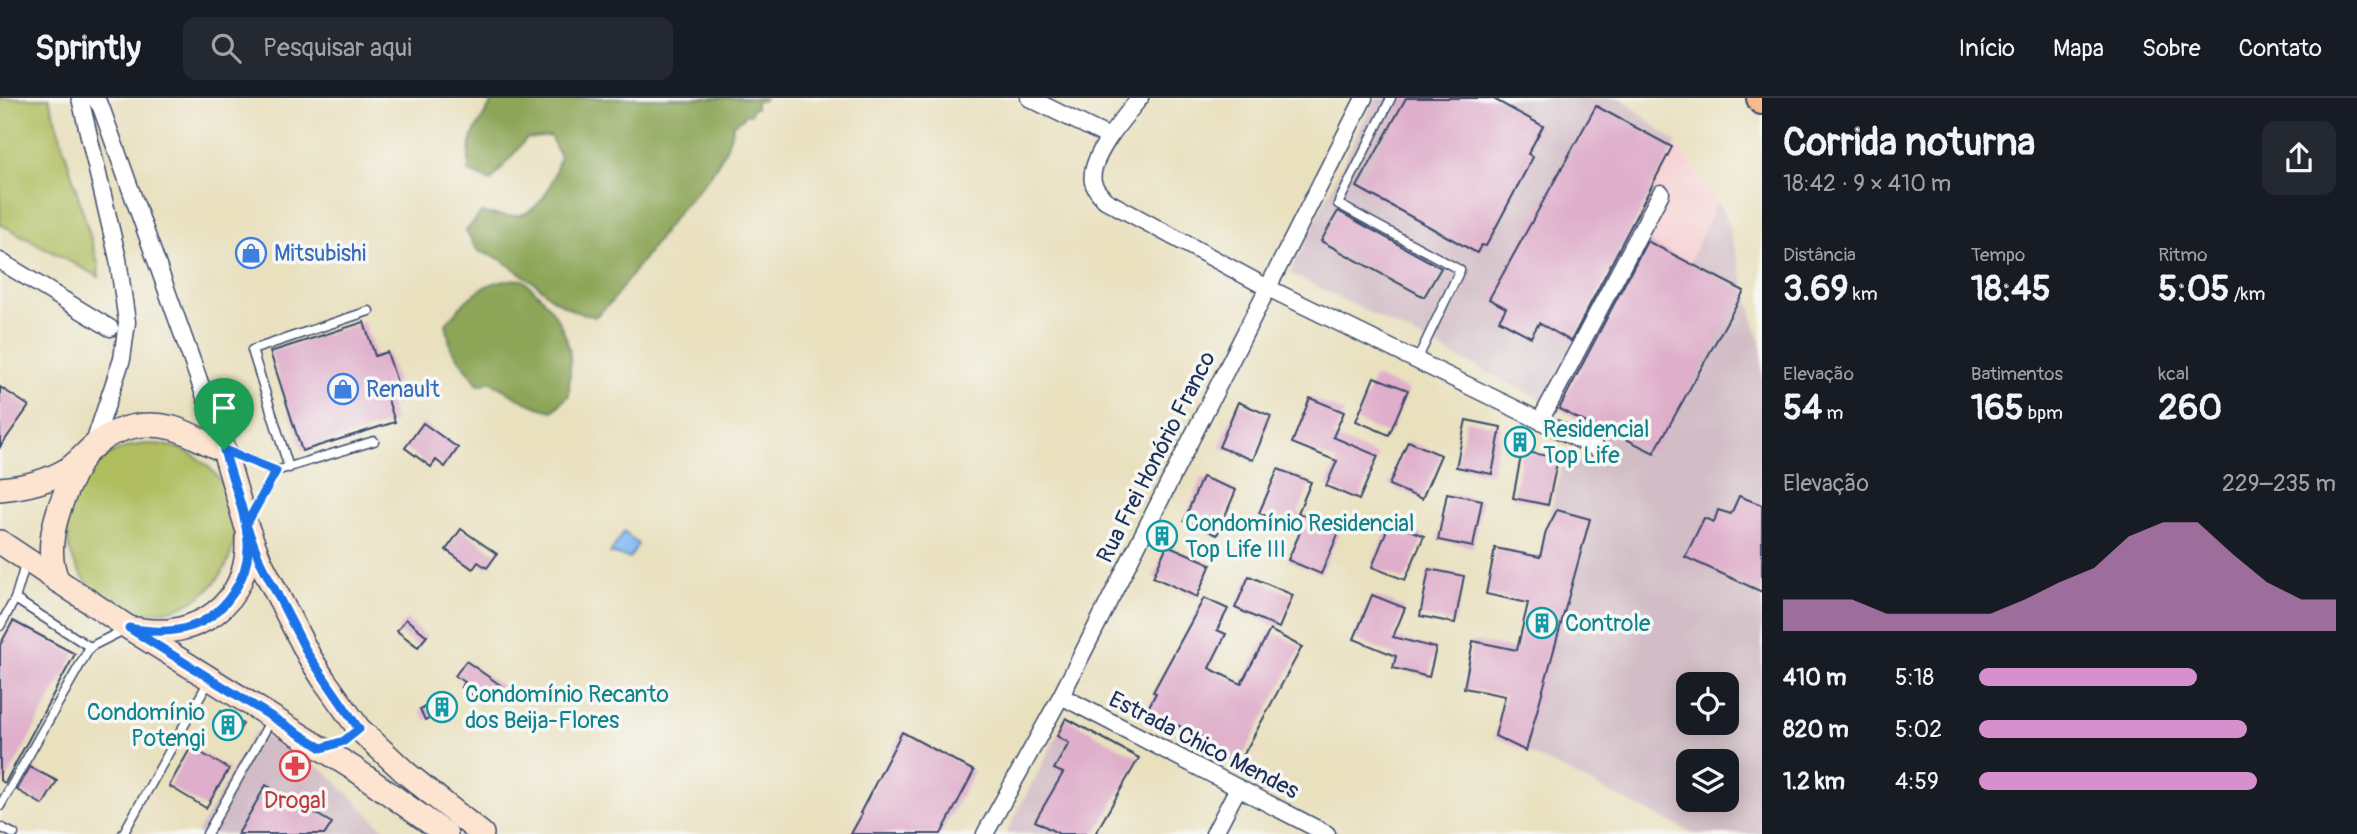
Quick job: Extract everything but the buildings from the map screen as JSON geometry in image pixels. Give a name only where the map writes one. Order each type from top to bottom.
[{"type":"main road","points":[[0,489],[18,488],[52,477],[120,429],[145,425],[173,428],[224,450],[246,525],[260,561],[309,656],[359,729],[406,773],[482,834]]},
{"type":"main road","points":[[58,580],[51,562],[51,540],[70,481],[88,452]]},
{"type":"main road","points":[[129,628],[152,633],[185,629],[198,625],[219,610],[238,585],[246,564],[246,525]]},
{"type":"main road","points":[[0,542],[129,628],[322,748],[446,834]]},
{"type":"main road","points":[[322,748],[344,741],[359,729]]},
{"type":"street","points":[[80,98],[118,259],[127,322],[122,359],[88,452]]},
{"type":"street","points":[[1029,98],[1109,137]]},
{"type":"street","points":[[1140,98],[1109,137],[1092,179],[1095,190],[1105,200],[1268,288],[1596,448]]},
{"type":"street","name":"Rua Frei Honório Franco","points":[[985,834],[1061,696],[1364,98]]},
{"type":"street","points":[[100,101],[224,450]]},
{"type":"street","points":[[1540,421],[1661,194]]},
{"type":"street","points":[[0,261],[110,328]]},
{"type":"street","name":"Estrada Chico Mendes","points":[[1061,696],[1327,834]]},
{"type":"street","points":[[1214,834],[1238,788]]},
{"type":"street","points":[[392,795],[397,813],[421,829],[423,834]]},
{"type":"lane","points":[[1391,98],[1338,204],[1460,270],[1417,360]]},
{"type":"lane","points":[[289,468],[252,350],[369,311]]},
{"type":"lane","points":[[224,450],[276,471],[374,441]]},
{"type":"lane","points":[[246,525],[276,471]]},
{"type":"lane","points":[[0,626],[15,599],[26,559]]},
{"type":"lane","points":[[15,599],[90,647]]},
{"type":"lane","points":[[0,806],[90,647],[129,628]]},
{"type":"lane","points":[[123,834],[210,678]]},
{"type":"lane","points":[[207,834],[272,717]]},
{"type":"lane","points":[[0,827],[14,834]]},
{"type":"shaded area","points":[[1375,98],[1621,98],[1676,143],[1544,401],[1290,273]]},
{"type":"shaded area","points":[[1676,143],[1716,201],[1690,262],[1599,430],[1544,401]]},
{"type":"shaded area","points":[[1716,201],[1726,216],[1762,350],[1762,834],[1694,834],[1495,736],[1564,457],[1579,461],[1590,459],[1604,433],[1599,430],[1690,262]]},
{"type":"shaded area","points":[[1066,718],[1139,758],[1095,834],[1006,834]]},
{"type":"shaded area","points":[[255,731],[326,772],[389,834],[197,834]]},
{"type":"green space","points":[[0,98],[49,98],[98,263],[99,277],[0,224]]},
{"type":"green space","points":[[494,98],[765,98],[756,101],[756,108],[753,108],[750,115],[743,115],[743,118],[732,125],[725,151],[712,173],[680,210],[612,301],[595,317],[574,311],[554,300],[500,259],[478,251],[466,231],[481,213],[516,216],[533,209],[549,189],[560,156],[550,136],[526,139],[491,181],[469,172],[472,139]]},
{"type":"green space","points":[[523,280],[552,310],[569,349],[569,395],[553,411],[520,399],[491,381],[479,385],[451,348],[446,324],[461,306],[488,285]]},
{"type":"green space","points":[[151,444],[183,451],[198,458],[210,469],[221,481],[228,496],[235,528],[228,560],[221,575],[210,587],[198,598],[183,605],[151,612],[119,605],[104,598],[92,587],[81,575],[74,560],[67,528],[74,496],[81,481],[92,469],[104,458],[119,451]]},
{"type":"water","points":[[624,532],[638,544],[630,558],[610,553]]},
{"type":"place","name":"Mitsubishi","points":[[251,253]]},
{"type":"place","name":"Renault","points":[[343,389]]},
{"type":"place","name":"Residencial Top Life","points":[[1520,442]]},
{"type":"place","name":"Condomínio Residencial Top Life III","points":[[1162,536]]},
{"type":"place","name":"Controle","points":[[1542,623]]},
{"type":"place","name":"Condomínio Recanto dos Beija-Flores","points":[[442,707]]},
{"type":"place","name":"Condomínio Potengi","points":[[228,725]]},
{"type":"place","name":"Drogal","points":[[295,766]]},
{"type":"route","points":[[224,450],[246,525],[248,551],[242,578],[228,601],[198,625],[152,633],[129,628],[322,748],[337,744],[359,729],[309,656],[260,561],[246,525],[276,471],[224,450]]}]
